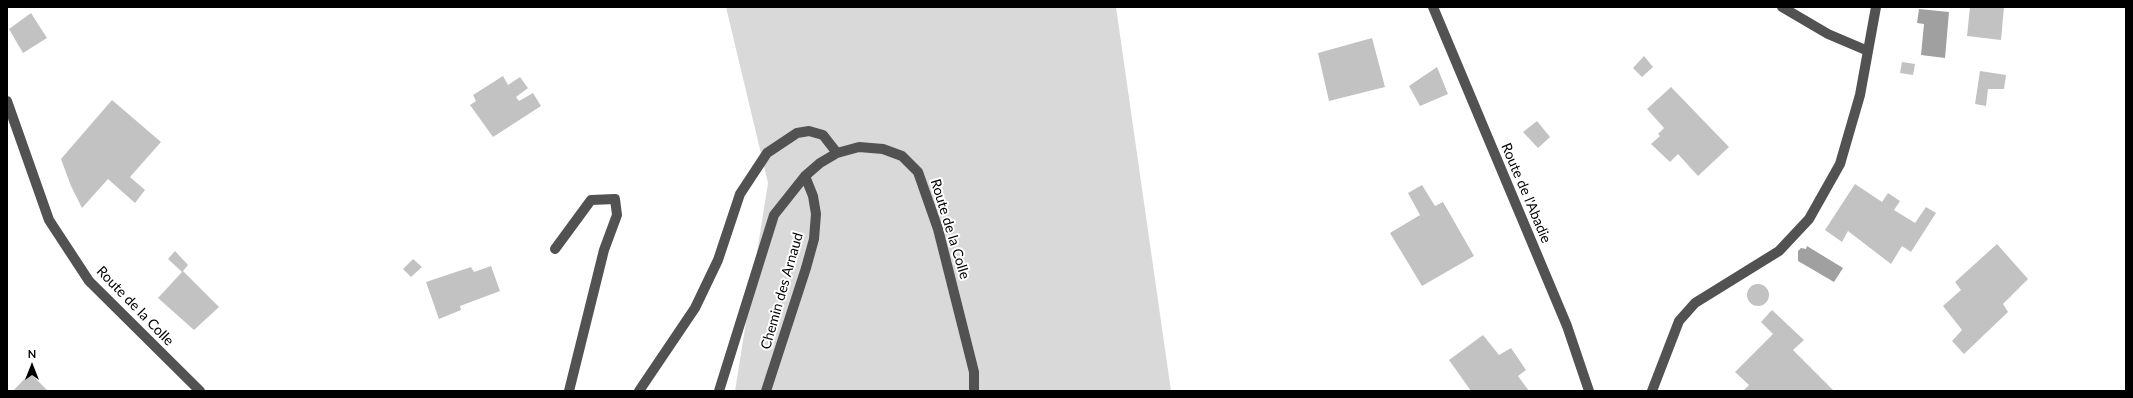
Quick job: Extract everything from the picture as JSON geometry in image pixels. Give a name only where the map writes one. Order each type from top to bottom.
[{"type":"street","name":"Route de l'Abadie","points":[[1433,7],[1567,326],[1589,391]]},
{"type":"street","points":[[1782,7],[1828,34],[1868,51]]},
{"type":"street","points":[[1652,391],[1679,321],[1695,303],[1779,251],[1809,219],[1840,164],[1860,95],[1876,7]]},
{"type":"street","name":"Route de la Colle","points":[[7,100],[49,220],[73,257],[89,281],[200,391]]},
{"type":"street","points":[[639,391],[694,308],[718,260],[740,194],[767,153],[797,133],[809,131],[823,135],[837,153]]},
{"type":"street","name":"Route de la Colle","points":[[719,391],[774,216],[805,176],[820,163],[837,153],[859,147],[883,149],[902,156],[918,172],[938,229],[974,372],[974,391]]},
{"type":"street","name":"Chemin des Arnaud","points":[[766,391],[814,239],[816,214],[813,196],[805,176]]},
{"type":"street","points":[[555,249],[591,200],[615,199],[617,215],[604,250],[569,391]]},
{"type":"shaded area","points":[[726,7],[1116,7],[1171,391],[735,391],[768,183]]},
{"type":"shaded area","points":[[1919,9],[1949,12],[1945,58],[1921,55],[1924,24],[1917,23]]},
{"type":"shaded area","points":[[1807,246],[1843,268],[1834,282],[1798,261],[1798,251],[1801,248],[1806,249]]},
{"type":"building","points":[[1970,7],[2004,7],[2001,40],[1967,36]]},
{"type":"building","points":[[31,13],[47,38],[23,53],[9,29]]},
{"type":"building","points":[[1372,38],[1385,87],[1329,101],[1318,53]]},
{"type":"building","points":[[1644,56],[1653,67],[1642,77],[1633,68]]},
{"type":"building","points":[[1902,62],[1915,64],[1913,75],[1900,73]]},
{"type":"building","points":[[1437,67],[1448,94],[1420,106],[1409,86]]},
{"type":"building","points":[[1980,71],[2006,75],[2004,89],[1988,89],[1986,106],[1975,104]]},
{"type":"building","points":[[503,76],[508,85],[520,77],[528,88],[516,97],[519,101],[533,93],[541,106],[493,137],[470,105],[476,101],[473,95]]},
{"type":"building","points":[[1671,87],[1729,147],[1698,176],[1678,154],[1670,162],[1651,144],[1660,136],[1658,134],[1664,128],[1647,109]]},
{"type":"building","points":[[112,100],[161,142],[130,177],[145,190],[135,203],[108,179],[82,208],[71,186],[61,159]]},
{"type":"building","points":[[1537,121],[1550,137],[1538,148],[1523,132]]},
{"type":"building","points":[[1855,184],[1882,202],[1888,193],[1900,201],[1894,210],[1915,223],[1926,207],[1936,213],[1911,252],[1902,246],[1891,264],[1848,231],[1842,242],[1825,230]]},
{"type":"building","points":[[1422,185],[1435,206],[1443,202],[1474,256],[1422,286],[1390,233],[1420,215],[1408,193]]},
{"type":"building","points":[[1997,244],[2028,279],[2003,304],[2008,312],[1964,354],[1952,341],[1962,330],[1943,306],[1961,290],[1955,282]]},
{"type":"building","points":[[175,251],[188,265],[183,271],[219,307],[194,330],[158,298],[182,272],[168,259]]},
{"type":"building","points":[[413,259],[422,267],[411,277],[403,269]]},
{"type":"building","points":[[491,266],[500,291],[460,306],[461,310],[439,319],[426,282],[471,267],[474,272]]},
{"type":"building","points":[[1758,284],[1766,287],[1769,295],[1766,303],[1758,306],[1750,303],[1747,295],[1750,287]]},
{"type":"building","points":[[1772,310],[1804,340],[1793,350],[1834,391],[1743,391],[1749,385],[1735,372],[1773,334],[1761,322]]},
{"type":"building","points":[[1483,335],[1499,355],[1511,348],[1526,370],[1518,376],[1529,391],[1471,391],[1449,360]]},
{"type":"building","points":[[30,373],[48,391],[13,391]]}]
